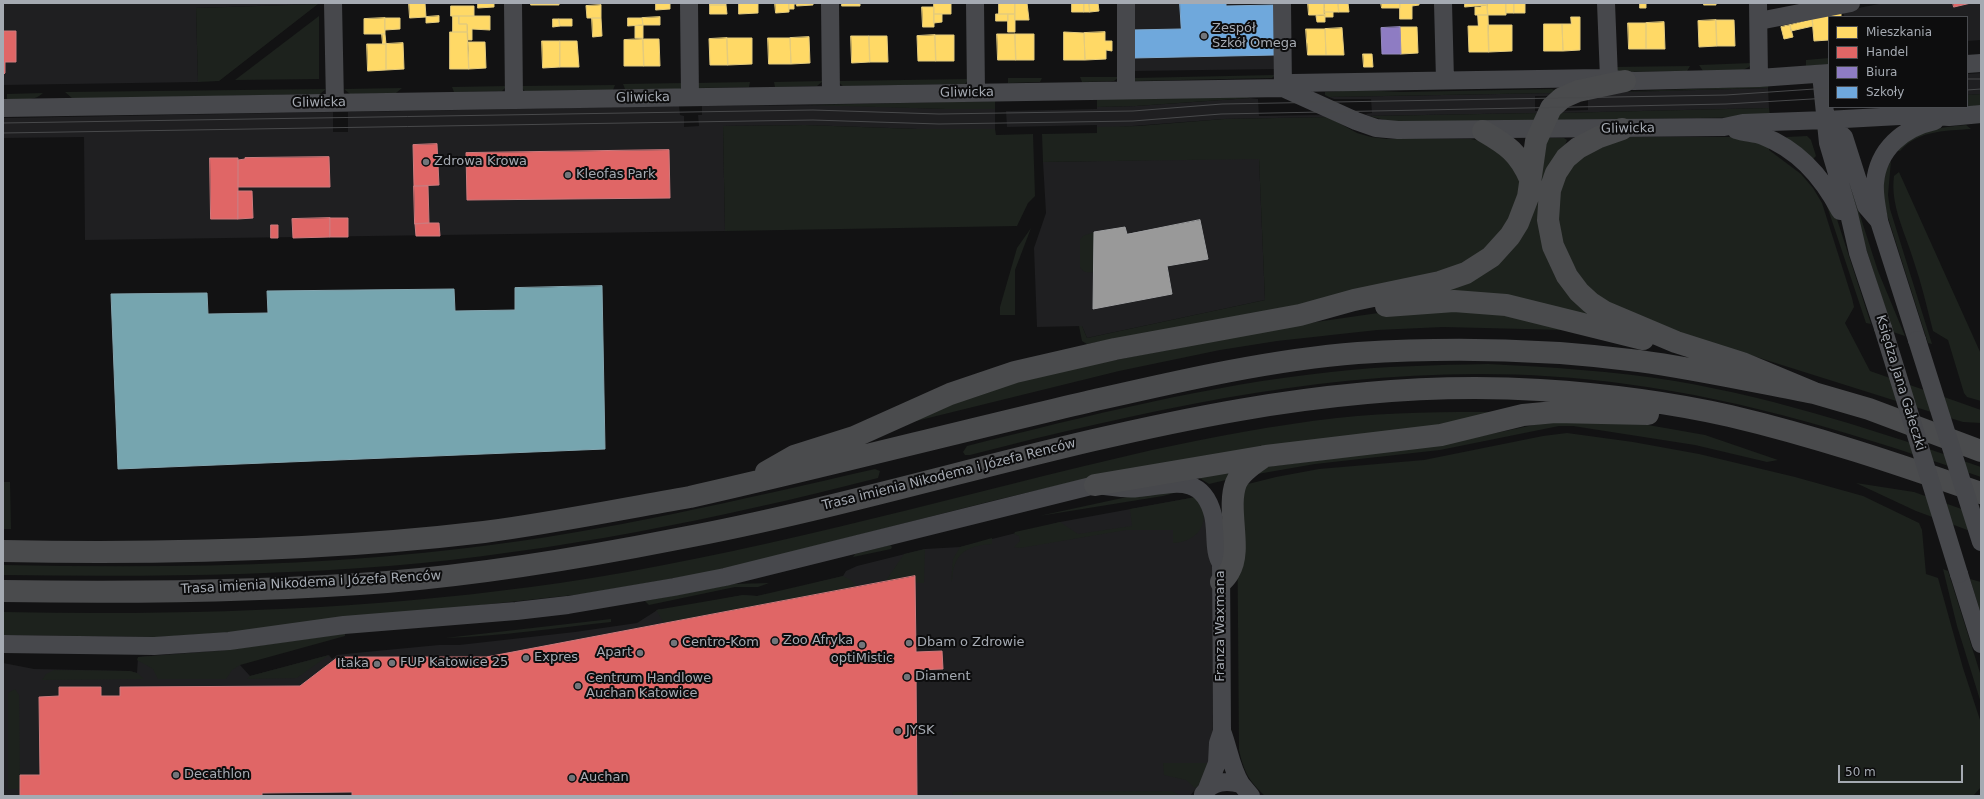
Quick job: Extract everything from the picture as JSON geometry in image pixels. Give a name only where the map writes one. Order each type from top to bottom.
[{"type":"main road","points":[[744,485],[794,456],[854,437],[950,394],[1015,372],[1104,352],[1302,314],[1354,300],[1440,282],[1466,273],[1479,266],[1500,247],[1518,223],[1526,204],[1540,129],[1551,108],[1562,98],[1578,91],[1617,79]]},
{"type":"main road","points":[[1622,129],[1599,137],[1578,148],[1566,158],[1556,173],[1550,190],[1548,220],[1553,246],[1567,276],[1579,292],[1591,303],[1606,312],[1676,342],[1742,363],[1814,393]]},
{"type":"main road","points":[[1483,131],[1506,144],[1516,153],[1524,165],[1530,179]]},
{"type":"main road","points":[[1302,314],[1356,311],[1434,301],[1472,301],[1544,314],[1635,338],[1676,342]]},
{"type":"main road","points":[[3,551],[91,553],[242,550],[409,539],[486,531],[619,511],[744,485],[1157,386],[1270,365],[1355,354],[1461,350],[1525,351],[1602,357],[1677,367],[1814,393],[1870,409],[1981,451]]},
{"type":"main road","name":"Trasa imienia Nikodema i Józefa Renców","points":[[3,591],[220,590],[386,582],[494,570],[684,538],[1130,432],[1229,412],[1342,395],[1455,388],[1536,390],[1608,396],[1725,415],[1889,461],[1981,493]]},
{"type":"main road","points":[[1095,485],[1266,456],[1441,435],[1523,415],[1555,412],[1725,415]]},
{"type":"main road","points":[[1221,582],[1229,573],[1233,562],[1233,496],[1236,482],[1250,467],[1266,456]]},
{"type":"street","points":[[333,3],[335,103]]},
{"type":"street","points":[[513,3],[514,100]]},
{"type":"street","points":[[689,3],[690,97]]},
{"type":"street","points":[[830,3],[831,95]]},
{"type":"street","points":[[975,3],[976,93]]},
{"type":"street","points":[[1126,3],[1126,90]]},
{"type":"street","points":[[1282,3],[1283,88]]},
{"type":"street","points":[[1443,3],[1445,80]]},
{"type":"street","points":[[1606,3],[1617,79]]},
{"type":"street","points":[[1758,3],[1760,78]]},
{"type":"street","points":[[1759,22],[1851,3]]},
{"type":"street","points":[[1968,64],[1981,63]]},
{"type":"street","name":"Gliwicka","points":[[1283,88],[1293,83],[1445,80],[1760,78],[1825,74]]},
{"type":"street","name":"Księdza Jana Gałeczki","points":[[1825,74],[1828,143],[1849,214],[1858,253],[1883,328],[1981,644]]},
{"type":"street","name":"Gliwicka","points":[[3,108],[1283,88],[1356,121],[1376,128],[1398,130],[1483,131],[1724,127],[1743,123],[1918,115],[1949,117],[1981,114]]},
{"type":"street","points":[[1949,117],[1920,124],[1900,136],[1886,150],[1880,163],[1875,183],[1879,221],[1981,542]]},
{"type":"street","points":[[1826,120],[1844,137],[1866,206],[1879,221]]},
{"type":"street","points":[[1724,127],[1761,136],[1777,142],[1808,164],[1831,193],[1858,253]]},
{"type":"street","name":"Franza Waxmana","points":[[3,644],[192,644],[229,641],[344,625],[516,611],[568,605],[674,588],[746,572],[1095,485],[1136,488],[1175,483],[1192,485],[1205,496],[1212,511],[1216,533],[1216,557],[1221,563],[1222,731]]},
{"type":"street","points":[[1222,731],[1230,751],[1232,764],[1246,790]]},
{"type":"street","points":[[1204,793],[1217,763],[1218,743],[1222,731]]},
{"type":"street","points":[[1204,793],[1219,783],[1226,782],[1246,790]]},
{"type":"shaded area","points":[[3,3],[318,4],[196,8],[198,82],[3,85]]},
{"type":"shaded area","name":"Zespół Szkół Omega","points":[[1132,3],[1275,3],[1275,69],[1132,71]]},
{"type":"shaded area","points":[[1884,3],[1981,3],[1981,40],[1968,41],[1968,16],[1844,16],[1843,11]]},
{"type":"shaded area","points":[[318,4],[219,81],[198,82],[196,8]]},
{"type":"shaded area","points":[[319,16],[319,79],[235,80]]},
{"type":"shaded area","points":[[1828,58],[1828,64],[1806,66],[1806,60]]},
{"type":"shaded area","points":[[1752,63],[1749,67],[1743,70],[1703,71],[1699,65]]},
{"type":"shaded area","points":[[1690,66],[1687,71],[1617,72],[1612,67]]},
{"type":"shaded area","points":[[1981,73],[1981,94],[1968,95],[1968,74]]},
{"type":"shaded area","points":[[1275,75],[1272,78],[1135,81],[1133,78]]},
{"type":"shaded area","points":[[1080,77],[1119,77],[1114,81],[1082,82]]},
{"type":"shaded area","points":[[1008,78],[1042,78],[1040,82],[1008,83]]},
{"type":"shaded area","points":[[969,79],[965,84],[843,86],[837,81]]},
{"type":"shaded area","points":[[823,81],[817,86],[775,87],[774,82]]},
{"type":"shaded area","points":[[750,82],[749,87],[699,88],[694,83]]},
{"type":"shaded area","points":[[684,83],[680,89],[625,89],[623,84]]},
{"type":"shaded area","points":[[615,85],[613,90],[525,91],[519,86]]},
{"type":"shaded area","points":[[507,86],[502,91],[454,92],[452,87]]},
{"type":"shaded area","points":[[1768,86],[1768,88],[1588,93]]},
{"type":"shaded area","points":[[402,88],[396,93],[350,94],[344,89]]},
{"type":"shaded area","points":[[1768,88],[1769,108],[1557,113],[1559,111],[1588,110],[1588,93]]},
{"type":"shaded area","points":[[326,89],[320,94],[73,99],[65,92]]},
{"type":"shaded area","points":[[1360,90],[1402,92],[1554,90],[1554,93],[1329,97],[1325,95],[1325,92]]},
{"type":"shaded area","points":[[43,93],[31,99],[7,99],[7,94]]},
{"type":"shaded area","points":[[1554,93],[1551,96],[1535,96],[1535,111],[1538,111],[1537,113],[1369,116],[1365,114],[1372,113],[1371,99],[1334,99],[1329,97]]},
{"type":"shaded area","points":[[1981,94],[1981,105],[1968,107],[1968,95]]},
{"type":"shaded area","points":[[1250,98],[1258,99],[1259,116],[1324,115],[1328,117],[1224,119],[1119,127],[1097,127],[1097,125],[1007,127],[1006,111],[1097,109],[1097,107],[1136,106]]},
{"type":"shaded area","points":[[1250,98],[1136,106],[1097,107],[1097,99]]},
{"type":"shaded area","points":[[995,101],[995,109],[807,105]]},
{"type":"shaded area","points":[[835,105],[945,109],[995,109],[995,129],[917,129],[805,125],[723,126],[725,231],[85,240],[84,137],[3,138],[3,118],[333,112],[333,132],[348,132],[348,112],[679,106],[680,115],[684,116],[684,127],[699,126],[698,115],[702,115],[702,106]]},
{"type":"shaded area","points":[[1769,108],[1770,117],[1557,120],[1557,113]]},
{"type":"shaded area","points":[[1537,113],[1534,121],[1393,122],[1369,116]]},
{"type":"shaded area","points":[[1328,117],[1357,133],[1371,137],[1387,139],[1471,139],[1496,144],[1520,175],[1519,204],[1496,240],[1462,266],[1352,295],[1087,344],[1082,341],[1079,326],[1082,326],[1087,338],[1265,300],[1259,159],[1043,162],[1042,134],[1097,133],[1097,127],[1138,126],[1224,119]]},
{"type":"shaded area","points":[[805,125],[917,129],[995,129],[996,135],[1033,134],[1035,196],[1028,203],[1017,226],[725,231],[723,126]]},
{"type":"shaded area","points":[[1966,125],[1971,129],[1942,131],[1924,135],[1907,144],[1900,151],[1895,150],[1910,138],[1919,134],[1947,127]]},
{"type":"shaded area","points":[[1807,136],[1811,140],[1816,156],[1813,159],[1786,138]]},
{"type":"shaded area","points":[[1626,137],[1733,137],[1770,146],[1769,150],[1801,174],[1813,188],[1822,203],[1854,307],[1845,323],[1870,371],[1981,410],[1981,423],[1963,422],[1642,321],[1593,295],[1564,252],[1556,204],[1564,178],[1580,157]]},
{"type":"shaded area","points":[[1547,138],[1564,138],[1567,140],[1541,212],[1600,318],[1438,289],[1487,269]]},
{"type":"shaded area","points":[[1836,141],[1878,271],[1905,336],[1893,332],[1832,143]]},
{"type":"shaded area","points":[[1786,156],[1811,177],[1833,207],[1871,324],[1866,323],[1825,200],[1810,178]]},
{"type":"shaded area","points":[[1259,158],[1265,300],[1087,338],[1082,326],[1037,327],[1034,248],[1046,213],[1043,162]]},
{"type":"shaded area","points":[[1891,161],[1888,195],[1890,209],[1932,344],[1928,343],[1883,202],[1882,176]]},
{"type":"shaded area","points":[[1899,172],[1981,354],[1981,401],[1967,397],[1964,393],[1948,340],[1933,331],[1920,279],[1896,209],[1893,187],[1894,176]]},
{"type":"shaded area","points":[[1031,228],[1015,270],[1015,315],[1000,315],[1000,307],[1017,248]]},
{"type":"shaded area","points":[[1094,232],[1093,272],[1087,272],[1082,270],[1080,267],[1080,240],[1083,236]]},
{"type":"shaded area","points":[[1480,308],[1565,330],[1443,327],[1377,330],[1277,341],[1220,350],[1119,371],[908,423],[907,421],[1017,379],[1302,324],[1399,310]]},
{"type":"shaded area","points":[[1488,364],[1605,372],[1675,381],[1714,388],[1792,407],[1906,441],[1981,467],[1981,477],[1850,434],[1761,410],[1672,391],[1626,384],[1542,376],[1459,374],[1377,378],[1295,387],[1214,400],[1132,416],[970,455],[965,455],[963,452],[967,446],[1057,424],[1193,393],[1239,385],[1370,368]]},
{"type":"shaded area","points":[[1500,412],[1471,421],[1085,479],[716,571],[583,594],[224,633],[158,637],[3,635],[3,612],[151,613],[299,608],[446,597],[519,589],[592,578],[733,551],[1198,440],[1291,424],[1357,416],[1418,413]]},
{"type":"shaded area","points":[[1631,422],[1705,435],[1778,460],[1767,462],[1695,445],[1573,426],[1559,426],[1440,450],[1315,464],[1246,476],[1258,468],[1439,445],[1543,423]]},
{"type":"shaded area","points":[[1567,433],[1633,442],[1699,454],[1795,477],[1863,496],[1919,523],[1922,530],[1926,574],[1938,578],[1963,668],[1981,723],[1981,787],[1973,796],[1265,796],[1248,776],[1239,750],[1237,497],[1240,486],[1276,477],[1319,469],[1424,460],[1543,436]]},
{"type":"shaded area","points":[[875,469],[880,471],[878,478],[757,507],[574,543],[451,560],[389,566],[245,574],[148,576],[3,575],[3,565],[177,566],[293,563],[467,548],[621,524]]},
{"type":"shaded area","points":[[1234,469],[1230,479],[1209,484],[1198,477]]},
{"type":"shaded area","points":[[3,482],[10,482],[11,529],[3,529]]},
{"type":"shaded area","points":[[1856,483],[1914,492],[1981,516],[1981,535],[1916,511]]},
{"type":"shaded area","points":[[1185,490],[1163,496],[1039,516],[1150,492]]},
{"type":"shaded area","points":[[1196,497],[1201,503],[1212,538],[1213,753],[1197,787],[1190,796],[3,796],[3,663],[34,669],[130,671],[137,673],[138,657],[235,649],[240,665],[250,676],[329,655],[332,659],[337,655],[355,653],[439,645],[459,645],[575,632],[637,623],[659,609],[663,610],[743,595],[757,596],[786,590],[843,576],[846,571],[857,566],[925,549],[960,547],[1060,522]]},
{"type":"shaded area","points":[[1196,497],[1203,511],[1203,524],[1200,530],[1191,538],[1180,542],[1173,543],[1173,530],[1126,530],[1020,548],[1014,547],[1020,541],[1019,536],[1014,534],[1015,532],[1060,522],[1078,534],[1132,526],[1130,509]]},
{"type":"shaded area","points":[[992,538],[992,544],[980,545],[968,549],[960,556],[956,561],[951,582],[953,559],[960,547]]},
{"type":"shaded area","points":[[890,545],[892,547],[891,549],[853,557],[855,554]]},
{"type":"shaded area","points":[[925,549],[924,583],[915,583],[915,577],[885,582],[904,554]]},
{"type":"shaded area","points":[[1943,569],[1948,571],[1981,676],[1981,703],[1957,626]]},
{"type":"shaded area","points":[[843,576],[851,580],[857,587],[664,623],[656,610],[743,595],[757,596]]},
{"type":"shaded area","points":[[1970,579],[1981,582],[1981,614]]},
{"type":"shaded area","points":[[769,583],[758,587],[735,587],[649,605],[645,601],[734,584]]},
{"type":"shaded area","points":[[611,619],[611,622],[487,636],[445,638]]},
{"type":"shaded area","points":[[345,634],[345,636],[240,665],[232,670],[226,679],[158,679],[153,669],[137,660],[138,657],[219,651]]},
{"type":"shaded area","points":[[329,655],[297,678],[247,679],[250,676]]},
{"type":"shaded area","points":[[54,670],[130,671],[137,673],[144,679],[42,680],[46,674]]},
{"type":"shaded area","points":[[15,689],[19,695],[20,789],[8,789],[8,693]]},
{"type":"shaded area","points":[[1163,763],[1210,763],[1210,771],[1195,788],[1186,780],[1164,775]]},
{"type":"shaded area","points":[[1172,791],[1181,796],[953,795],[952,792]]},
{"type":"building: Mieszkania","points":[[409,3],[425,3],[426,17],[410,18]]},
{"type":"building: Mieszkania","points":[[478,3],[494,3],[494,7],[478,8]]},
{"type":"building: Mieszkania","points":[[531,3],[559,3],[559,5],[531,5]]},
{"type":"building: Mieszkania","points":[[656,3],[670,3],[670,9],[656,10]]},
{"type":"building: Mieszkania","points":[[710,3],[726,3],[726,5],[710,5]]},
{"type":"building: Mieszkania","points":[[739,3],[758,3],[758,13],[739,14]]},
{"type":"building: Mieszkania","points":[[775,3],[789,3],[789,12],[776,13]]},
{"type":"building: Mieszkania","points":[[789,3],[797,4],[794,4],[794,9],[789,9]]},
{"type":"building: Mieszkania","points":[[797,3],[813,3],[813,5],[797,6]]},
{"type":"building: Mieszkania","points":[[842,3],[860,3],[860,6],[842,6]]},
{"type":"building: Mieszkania","points":[[934,3],[951,3],[951,14],[934,14]]},
{"type":"building: Mieszkania","points":[[999,3],[1015,3],[1015,14],[999,14]]},
{"type":"building: Mieszkania","points":[[1015,3],[1027,3],[1029,20],[1015,20]]},
{"type":"building: Mieszkania","points":[[1072,3],[1084,3],[1084,12],[1072,12]]},
{"type":"building: Mieszkania","points":[[1084,3],[1089,3],[1090,12],[1084,12]]},
{"type":"building: Mieszkania","points":[[1089,3],[1098,3],[1099,11],[1090,12]]},
{"type":"building: Mieszkania","points":[[1308,3],[1324,3],[1325,15],[1309,15]]},
{"type":"building: Mieszkania","points":[[1324,3],[1338,3],[1339,12],[1324,12]]},
{"type":"building: Mieszkania","points":[[1338,3],[1348,3],[1349,12],[1339,12]]},
{"type":"building: Mieszkania","points":[[1381,3],[1400,3],[1400,8],[1382,8]]},
{"type":"building: Mieszkania","points":[[1400,3],[1419,3],[1419,5],[1412,6],[1412,19],[1400,19]]},
{"type":"building: Mieszkania","points":[[1465,3],[1487,3],[1487,5],[1465,7]]},
{"type":"building: Mieszkania","points":[[1487,3],[1506,3],[1506,15],[1488,15]]},
{"type":"building: Mieszkania","points":[[1506,3],[1514,3],[1514,13],[1506,13]]},
{"type":"building: Mieszkania","points":[[1514,3],[1525,3],[1525,13],[1514,13]]},
{"type":"building: Mieszkania","points":[[1640,3],[1646,3],[1646,8],[1640,8]]},
{"type":"building: Mieszkania","points":[[1704,3],[1716,3],[1716,5],[1704,5]]},
{"type":"building: Mieszkania","points":[[601,5],[601,18],[587,18],[586,6]]},
{"type":"building: Mieszkania","points":[[710,5],[726,5],[727,14],[710,14]]},
{"type":"building: Mieszkania","points":[[1481,5],[1487,5],[1488,15],[1475,15],[1475,7],[1481,7]]},
{"type":"building: Mieszkania","points":[[451,6],[474,6],[474,16],[451,16]]},
{"type":"building: Mieszkania","points":[[922,7],[934,7],[934,27],[923,27]]},
{"type":"building: Mieszkania","points":[[1841,11],[1841,16],[1828,16],[1828,40],[1814,41],[1812,18]]},
{"type":"building: Mieszkania","points":[[1324,12],[1333,12],[1333,17],[1325,17]]},
{"type":"building: Mieszkania","points":[[934,14],[942,14],[942,22],[934,23]]},
{"type":"building: Mieszkania","points":[[996,14],[1008,14],[1008,21],[996,21]]},
{"type":"building: Mieszkania","points":[[1008,14],[1015,14],[1015,32],[1008,32]]},
{"type":"building: Mieszkania","points":[[1325,15],[1325,22],[1317,22],[1316,16]]},
{"type":"building: Mieszkania","points":[[1478,15],[1488,15],[1489,52],[1469,52],[1468,26],[1478,26]]},
{"type":"building: Mieszkania","points":[[439,16],[439,22],[426,23],[426,17]]},
{"type":"building: Mieszkania","points":[[453,16],[459,16],[459,24],[467,24],[467,32],[453,32]]},
{"type":"building: Mieszkania","points":[[459,16],[490,16],[490,30],[472,29],[472,40],[468,40],[467,24],[459,24]]},
{"type":"building: Mieszkania","points":[[660,17],[660,25],[643,25],[642,18]]},
{"type":"building: Mieszkania","points":[[1571,17],[1580,17],[1580,50],[1563,51],[1562,24],[1571,24]]},
{"type":"building: Mieszkania","points":[[385,18],[400,18],[400,29],[385,30]]},
{"type":"building: Mieszkania","points":[[385,18],[385,34],[364,34],[364,19]]},
{"type":"building: Mieszkania","points":[[592,18],[601,18],[602,36],[593,37]]},
{"type":"building: Mieszkania","points":[[628,18],[642,18],[643,25],[628,26]]},
{"type":"building: Mieszkania","points":[[553,19],[559,19],[560,26],[553,27]]},
{"type":"building: Mieszkania","points":[[559,19],[572,19],[572,26],[560,26]]},
{"type":"building: Mieszkania","points":[[1812,19],[1813,26],[1791,31],[1790,25]]},
{"type":"building: Mieszkania","points":[[1716,20],[1717,46],[1699,47],[1698,21]]},
{"type":"building: Mieszkania","points":[[1716,20],[1734,20],[1735,46],[1717,46]]},
{"type":"building: Mieszkania","points":[[1664,22],[1665,49],[1646,49],[1646,23]]},
{"type":"building: Mieszkania","points":[[1628,23],[1646,23],[1646,49],[1629,49]]},
{"type":"building: Mieszkania","points":[[1544,24],[1562,24],[1563,51],[1544,51]]},
{"type":"building: Mieszkania","points":[[643,25],[643,38],[635,38],[635,26]]},
{"type":"building: Mieszkania","points":[[1488,25],[1512,25],[1512,51],[1489,52]]},
{"type":"building: Mieszkania","points":[[1790,25],[1793,37],[1784,39],[1781,27]]},
{"type":"building: Mieszkania","points":[[1400,27],[1417,27],[1418,53],[1401,54]]},
{"type":"building: Mieszkania","points":[[1342,28],[1344,55],[1326,55],[1325,29]]},
{"type":"building: Mieszkania","points":[[1306,29],[1325,29],[1326,55],[1308,55]]},
{"type":"building: Mieszkania","points":[[450,32],[467,32],[469,69],[450,69]]},
{"type":"building: Mieszkania","points":[[1064,32],[1084,33],[1085,60],[1064,60]]},
{"type":"building: Mieszkania","points":[[1105,32],[1105,41],[1112,41],[1112,51],[1106,50],[1106,59],[1085,60],[1084,33]]},
{"type":"building: Mieszkania","points":[[382,34],[385,34],[386,44],[383,44]]},
{"type":"building: Mieszkania","points":[[997,34],[1015,34],[1016,60],[998,60]]},
{"type":"building: Mieszkania","points":[[1015,34],[1034,34],[1034,60],[1016,60]]},
{"type":"building: Mieszkania","points":[[935,35],[936,61],[918,61],[917,36]]},
{"type":"building: Mieszkania","points":[[935,35],[954,35],[954,61],[936,61]]},
{"type":"building: Mieszkania","points":[[851,36],[869,36],[870,62],[852,63]]},
{"type":"building: Mieszkania","points":[[869,36],[887,36],[888,62],[870,62]]},
{"type":"building: Mieszkania","points":[[809,37],[810,63],[791,64],[790,38]]},
{"type":"building: Mieszkania","points":[[727,38],[728,65],[710,65],[709,39]]},
{"type":"building: Mieszkania","points":[[727,38],[752,38],[752,64],[728,65]]},
{"type":"building: Mieszkania","points":[[768,38],[790,38],[791,64],[769,64]]},
{"type":"building: Mieszkania","points":[[643,39],[644,66],[624,66],[624,40]]},
{"type":"building: Mieszkania","points":[[643,39],[659,39],[660,66],[644,66]]},
{"type":"building: Mieszkania","points":[[542,41],[560,41],[560,67],[543,68]]},
{"type":"building: Mieszkania","points":[[560,41],[577,41],[579,67],[560,67]]},
{"type":"building: Mieszkania","points":[[468,42],[485,42],[486,68],[469,69]]},
{"type":"building: Mieszkania","points":[[403,43],[404,69],[386,70],[386,44]]},
{"type":"building: Mieszkania","points":[[367,44],[386,44],[386,70],[368,71]]},
{"type":"building: Mieszkania","points":[[1363,54],[1372,54],[1373,67],[1364,67]]},
{"type":"building: Handel","points":[[1953,3],[1971,3],[1954,7]]},
{"type":"building: Handel","points":[[3,31],[16,31],[16,62],[5,62],[5,73],[3,75]]},
{"type":"building: Handel","points":[[437,144],[439,185],[414,186],[413,145]]},
{"type":"building: Handel","name":"Kleofas Park","points":[[669,150],[670,198],[467,200],[466,153]]},
{"type":"building: Handel","points":[[329,157],[330,187],[238,187],[238,160],[245,158]]},
{"type":"building: Handel","points":[[210,158],[238,158],[238,219],[211,219]]},
{"type":"building: Handel","points":[[414,186],[428,186],[429,223],[415,224]]},
{"type":"building: Handel","points":[[238,191],[252,191],[253,218],[238,219]]},
{"type":"building: Handel","points":[[330,218],[348,218],[348,237],[330,237]]},
{"type":"building: Handel","points":[[330,218],[330,237],[293,238],[292,219]]},
{"type":"building: Handel","points":[[439,223],[440,236],[416,236],[415,224]]},
{"type":"building: Handel","points":[[271,225],[278,225],[278,238],[271,238]]},
{"type":"building: Handel","name":"Centrum Handlowe Auchan Katowice","points":[[915,576],[916,652],[942,651],[943,669],[916,670],[917,796],[352,796],[352,792],[262,793],[262,796],[20,796],[20,775],[40,775],[39,697],[59,696],[59,687],[101,687],[101,696],[120,696],[120,687],[300,686],[338,657],[486,657]]},
{"type":"building: Biura","points":[[1400,27],[1401,54],[1382,54],[1381,28]]},
{"type":"building: Szkoły","name":"Zespół Szkół Omega","points":[[1180,3],[1226,3],[1226,6],[1274,5],[1275,55],[1133,58],[1132,30],[1181,29]]},
{"type":"building: Publiczne","points":[[602,286],[605,449],[118,469],[111,294],[207,293],[208,314],[268,313],[267,291],[454,289],[455,311],[515,310],[515,288]]},
{"type":"building: Przemysł","points":[[1200,220],[1208,259],[1167,266],[1172,294],[1093,309],[1094,232],[1125,227],[1127,234]]},
{"type":"tram line","points":[[1968,79],[1981,79]]},
{"type":"tram line","points":[[3,123],[813,110],[939,114],[1133,111],[1222,104],[1726,95],[1828,88]]},
{"type":"tram line","points":[[1968,90],[1981,89]]},
{"type":"tram line","points":[[3,133],[813,120],[939,124],[1133,121],[1221,114],[1726,104],[1828,98]]},
{"type":"place","name":"Zespół Szkół Omega","points":[[1204,36]]},
{"type":"place","name":"Zdrowa Krowa","points":[[426,162]]},
{"type":"place","name":"Kleofas Park","points":[[568,175]]},
{"type":"place","name":"Zoo Afryka","points":[[775,641]]},
{"type":"place","name":"Centro-Kom","points":[[674,643]]},
{"type":"place","name":"Dbam o Zdrowie","points":[[909,643]]},
{"type":"place","name":"optiMistic","points":[[862,645]]},
{"type":"place","name":"Apart","points":[[640,653]]},
{"type":"place","name":"Expres","points":[[526,658]]},
{"type":"place","name":"FUP Katowice 25","points":[[392,663]]},
{"type":"place","name":"Itaka","points":[[377,664]]},
{"type":"place","name":"Diament","points":[[907,677]]},
{"type":"place","name":"Centrum Handlowe Auchan Katowice","points":[[578,686]]},
{"type":"place","name":"JYSK","points":[[898,731]]},
{"type":"place","name":"Decathlon","points":[[176,775]]},
{"type":"place","name":"Auchan","points":[[572,778]]}]
